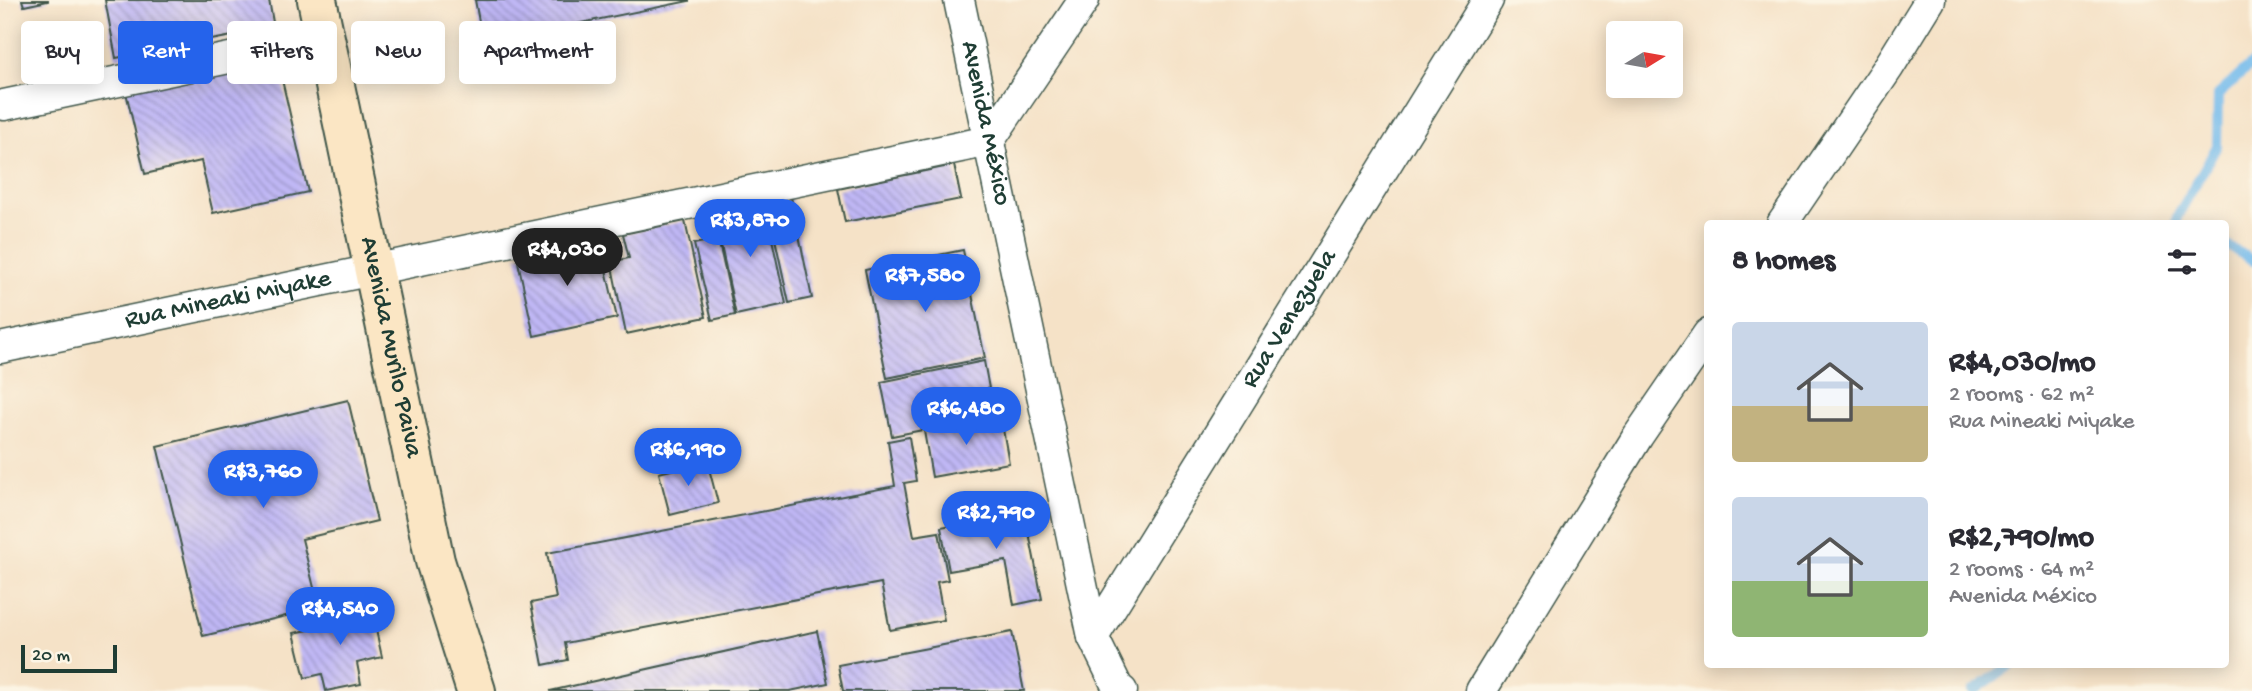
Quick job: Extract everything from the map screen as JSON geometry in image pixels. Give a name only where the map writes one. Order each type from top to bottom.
[{"type":"street","name":"Avenida Murilo Paiva","points":[[317,0],[321,21]]},
{"type":"street","name":"Avenida México","points":[[959,0],[1093,637],[1118,688],[1122,691]]},
{"type":"street","points":[[989,141],[1084,0]]},
{"type":"street","name":"Rua Venezuela","points":[[1093,637],[1488,0]]},
{"type":"street","points":[[1785,220],[1888,68],[1930,0]]},
{"type":"street","points":[[4,105],[227,58]]},
{"type":"street","name":"Avenida Murilo Paiva","points":[[335,84],[435,561],[476,691]]},
{"type":"street","name":"Rua Mineaki Miyake","points":[[0,348],[989,141]]},
{"type":"street","points":[[1481,691],[1638,436],[1704,340]]},
{"type":"building","points":[[22,0],[48,0],[48,1],[24,6]]},
{"type":"building","points":[[105,0],[269,0],[273,21],[227,21],[227,37],[213,40],[213,21],[118,21],[116,58]]},
{"type":"building","points":[[475,0],[689,0],[591,21],[479,21]]},
{"type":"building","points":[[227,65],[227,84],[283,84],[308,192],[213,213],[201,161],[145,174],[125,88],[143,84],[213,84],[213,68]]},
{"type":"building","points":[[954,165],[961,199],[845,222],[838,189]]},
{"type":"building","points":[[791,197],[812,298],[789,303],[767,202]]},
{"type":"building","points":[[764,202],[786,304],[736,315],[714,213]]},
{"type":"building","points":[[685,221],[706,317],[626,334],[611,262],[629,258],[623,234]]},
{"type":"building","points":[[599,239],[617,318],[534,336],[517,257]]},
{"type":"building","points":[[718,239],[735,315],[712,320],[694,244]]},
{"type":"building","points":[[963,250],[985,358],[887,378],[865,270]]},
{"type":"building","points":[[984,361],[994,416],[892,436],[881,382]]},
{"type":"building","points":[[348,400],[377,521],[302,539],[319,608],[203,636],[157,446]]},
{"type":"building","points":[[1001,418],[1009,463],[932,477],[924,431]]},
{"type":"building","points":[[909,437],[916,481],[904,483],[914,536],[939,532],[948,580],[937,582],[944,620],[890,630],[881,583],[565,643],[568,660],[543,665],[531,603],[556,598],[547,553],[895,486],[888,441]]},
{"type":"building","points":[[707,461],[718,503],[670,515],[659,473]]},
{"type":"building","points":[[1025,512],[1042,599],[1014,605],[1006,561],[949,571],[941,527]]},
{"type":"building","points":[[370,603],[382,657],[357,663],[361,684],[326,691],[322,674],[305,678],[294,633],[332,625],[330,612]]},
{"type":"building","points":[[817,631],[828,683],[790,691],[550,691]]},
{"type":"building","points":[[1012,632],[1024,691],[843,691],[838,665]]},
{"type":"waterway","points":[[2177,220],[2217,146],[2218,95],[2252,64]]},
{"type":"waterway","points":[[2229,247],[2252,260]]},
{"type":"waterway","points":[[1973,691],[2007,668]]}]
